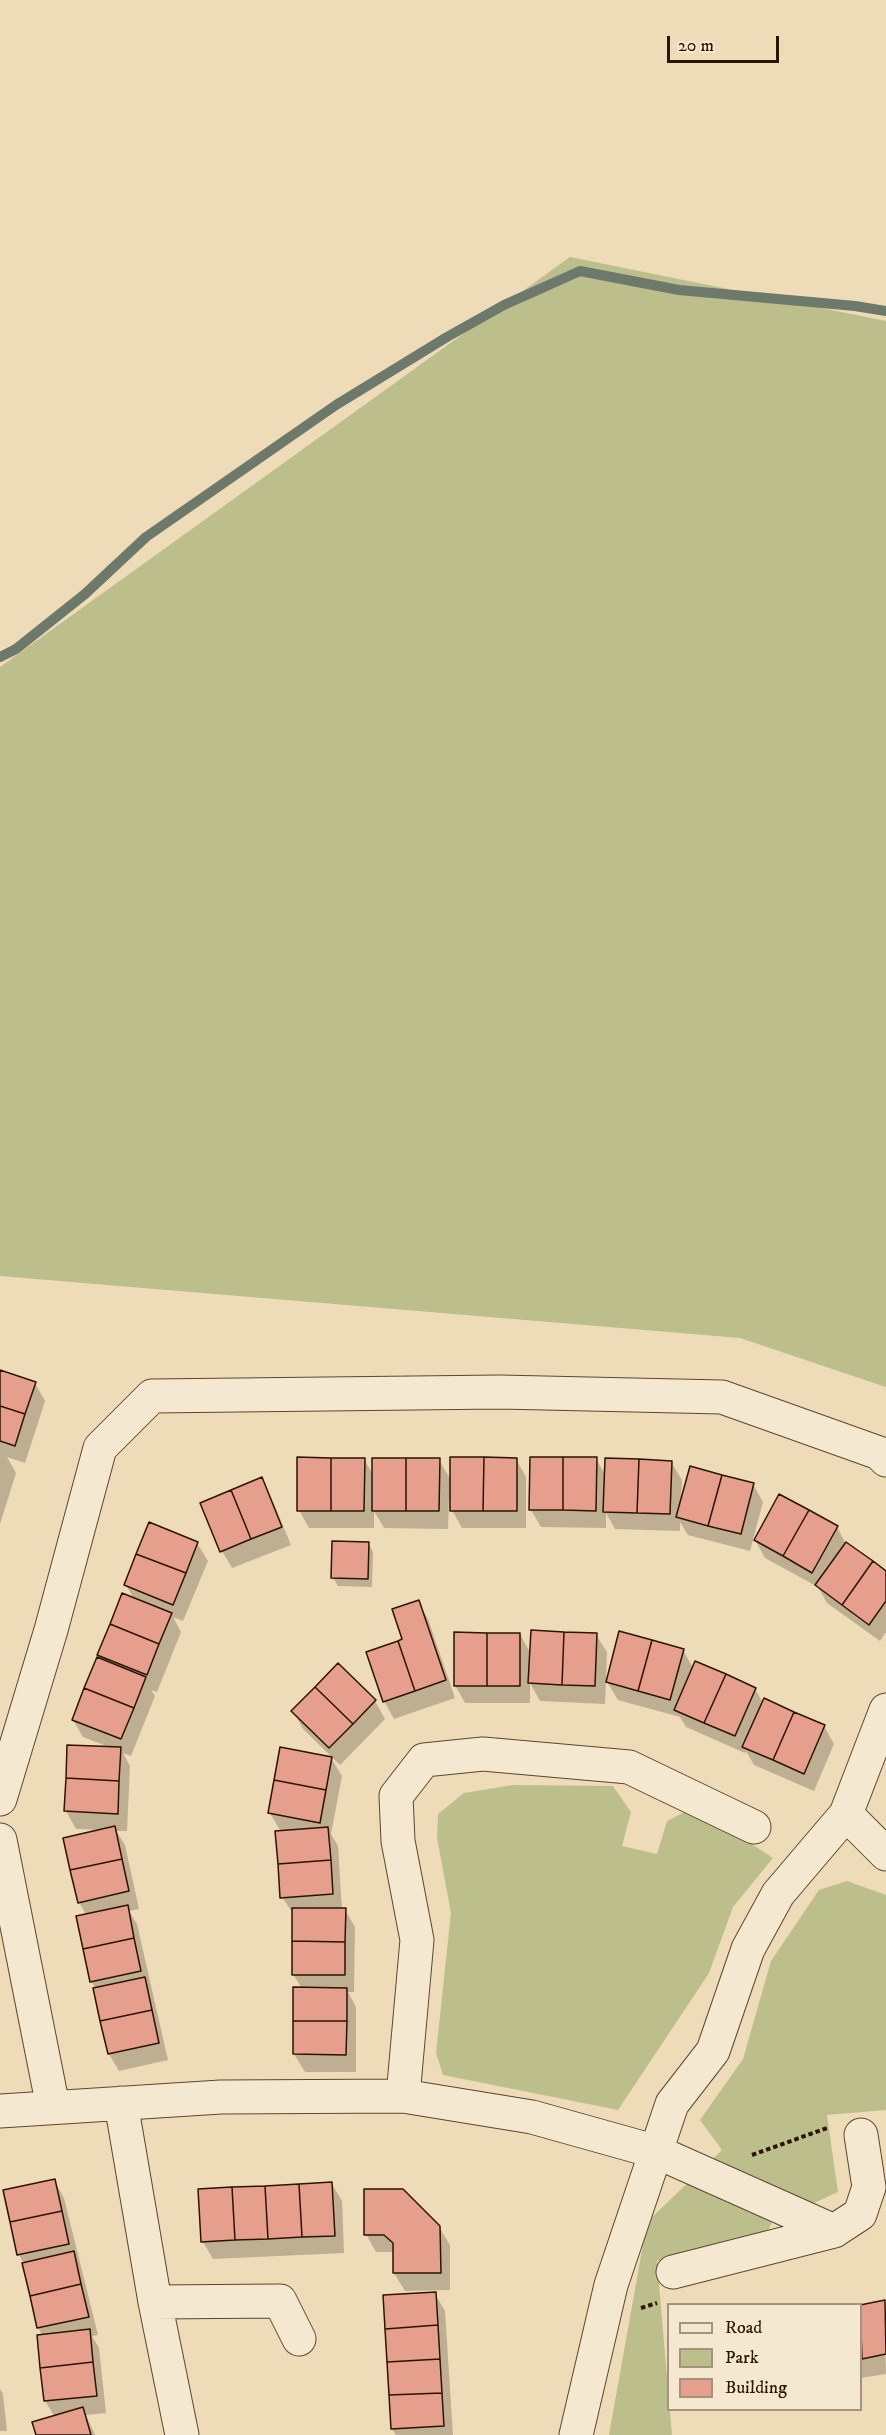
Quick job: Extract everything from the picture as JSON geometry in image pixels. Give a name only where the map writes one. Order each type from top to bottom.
[{"type":"street","points":[[0,1799],[51,1630],[100,1448],[152,1396],[500,1392],[722,1397],[879,1453],[886,1460]]},
{"type":"street","points":[[576,2435],[611,2285],[672,2104],[713,2051],[748,1949],[778,1894],[846,1814],[886,1710]]},
{"type":"street","points":[[403,2097],[417,1940],[398,1840],[396,1796],[424,1760],[483,1754],[629,1767],[754,1827]]},
{"type":"street","points":[[846,1814],[886,1854]]},
{"type":"street","points":[[0,1840],[53,2107]]},
{"type":"street","points":[[0,2111],[221,2097],[403,2097],[532,2117],[657,2152],[834,2231]]},
{"type":"street","points":[[121,2103],[155,2302],[182,2435]]},
{"type":"street","points":[[673,2272],[834,2231],[860,2214],[869,2187],[861,2135]]},
{"type":"street","points":[[155,2302],[280,2301],[299,2339]]},
{"type":"path","points":[[711,2176],[749,2156],[846,2121],[861,2135]]},
{"type":"green space","points":[[570,257],[886,321],[886,1387],[740,1338],[0,1276],[0,667]]},
{"type":"green space","points":[[513,1785],[613,1786],[631,1812],[622,1846],[657,1854],[667,1821],[692,1808],[773,1858],[733,1907],[709,1973],[618,2110],[443,2075],[436,2053],[451,1913],[437,1838],[438,1814],[464,1793]]},
{"type":"green space","points":[[847,1881],[886,1895],[886,2110],[827,2115],[838,2192],[772,2222],[765,2237],[657,2261],[667,2377],[667,2411],[670,2411],[672,2435],[609,2435],[647,2222],[722,2150],[700,2120],[743,2059],[771,1961],[819,1890]]},
{"type":"building","points":[[0,1370],[36,1382],[25,1414],[0,1406]]},
{"type":"building","points":[[0,1406],[25,1414],[15,1446],[0,1441]]},
{"type":"building","points":[[297,1457],[331,1458],[331,1511],[297,1511]]},
{"type":"building","points":[[450,1457],[484,1457],[483,1511],[450,1511]]},
{"type":"building","points":[[484,1457],[517,1458],[517,1511],[483,1511]]},
{"type":"building","points":[[530,1457],[563,1457],[563,1510],[529,1510]]},
{"type":"building","points":[[563,1457],[597,1457],[596,1511],[563,1510]]},
{"type":"building","points":[[331,1458],[365,1458],[364,1511],[331,1511]]},
{"type":"building","points":[[372,1458],[406,1458],[406,1511],[372,1511]]},
{"type":"building","points":[[406,1458],[440,1458],[439,1511],[406,1511]]},
{"type":"building","points":[[605,1458],[639,1459],[637,1513],[603,1512]]},
{"type":"building","points":[[639,1459],[672,1461],[670,1514],[637,1513]]},
{"type":"building","points":[[690,1466],[722,1475],[708,1526],[676,1517]]},
{"type":"building","points":[[722,1475],[754,1483],[741,1534],[708,1526]]},
{"type":"building","points":[[262,1477],[282,1527],[251,1539],[231,1490]]},
{"type":"building","points":[[231,1490],[251,1539],[220,1552],[200,1503]]},
{"type":"building","points":[[779,1494],[809,1510],[783,1556],[754,1540]]},
{"type":"building","points":[[809,1510],[838,1526],[812,1573],[783,1556]]},
{"type":"building","points":[[149,1522],[198,1542],[186,1573],[136,1554]]},
{"type":"building","points":[[332,1541],[369,1542],[368,1579],[331,1578]]},
{"type":"building","points":[[846,1542],[873,1561],[842,1605],[815,1585]]},
{"type":"building","points":[[136,1554],[186,1573],[173,1605],[124,1585]]},
{"type":"building","points":[[873,1561],[886,1571],[886,1601],[869,1625],[842,1605]]},
{"type":"building","points":[[122,1593],[172,1613],[159,1644],[110,1624]]},
{"type":"building","points":[[419,1600],[446,1680],[415,1691],[398,1641],[402,1639],[392,1609]]},
{"type":"building","points":[[110,1624],[159,1644],[147,1675],[97,1655]]},
{"type":"building","points":[[531,1630],[564,1632],[562,1685],[528,1683]]},
{"type":"building","points":[[619,1631],[652,1640],[638,1691],[606,1682]]},
{"type":"building","points":[[454,1632],[487,1633],[487,1686],[454,1686]]},
{"type":"building","points":[[564,1632],[597,1633],[595,1686],[562,1685]]},
{"type":"building","points":[[487,1633],[520,1633],[520,1686],[487,1686]]},
{"type":"building","points":[[652,1640],[684,1649],[670,1700],[638,1691]]},
{"type":"building","points":[[398,1641],[415,1691],[383,1702],[366,1652]]},
{"type":"building","points":[[97,1657],[146,1677],[134,1708],[84,1688]]},
{"type":"building","points":[[695,1661],[726,1674],[704,1723],[674,1710]]},
{"type":"building","points":[[338,1663],[376,1700],[353,1724],[315,1687]]},
{"type":"building","points":[[726,1674],[756,1688],[735,1736],[704,1723]]},
{"type":"building","points":[[315,1687],[353,1724],[329,1748],[291,1711]]},
{"type":"building","points":[[84,1688],[134,1708],[121,1739],[72,1720]]},
{"type":"building","points":[[764,1698],[794,1712],[773,1760],[742,1747]]},
{"type":"building","points":[[794,1712],[825,1725],[804,1774],[773,1760]]},
{"type":"building","points":[[67,1745],[121,1747],[119,1781],[66,1778]]},
{"type":"building","points":[[280,1747],[332,1757],[326,1790],[274,1780]]},
{"type":"building","points":[[66,1778],[119,1781],[118,1814],[64,1811]]},
{"type":"building","points":[[274,1780],[326,1790],[320,1823],[268,1813]]},
{"type":"building","points":[[115,1826],[122,1859],[70,1870],[63,1838]]},
{"type":"building","points":[[328,1827],[331,1860],[278,1864],[275,1831]]},
{"type":"building","points":[[122,1859],[129,1891],[78,1903],[70,1870]]},
{"type":"building","points":[[331,1860],[333,1894],[280,1898],[278,1864]]},
{"type":"building","points":[[128,1905],[134,1938],[83,1949],[76,1916]]},
{"type":"building","points":[[292,1908],[346,1908],[345,1942],[292,1941]]},
{"type":"building","points":[[134,1938],[141,1971],[90,1982],[83,1949]]},
{"type":"building","points":[[292,1941],[345,1942],[345,1975],[292,1975]]},
{"type":"building","points":[[145,1977],[152,2010],[100,2021],[93,1988]]},
{"type":"building","points":[[293,1987],[347,1988],[347,2021],[293,2021]]},
{"type":"building","points":[[152,2010],[159,2043],[108,2054],[100,2021]]},
{"type":"building","points":[[293,2021],[347,2021],[346,2055],[293,2054]]},
{"type":"building","points":[[55,2179],[62,2211],[10,2222],[3,2190]]},
{"type":"building","points":[[332,2182],[335,2236],[302,2237],[299,2184]]},
{"type":"building","points":[[299,2184],[302,2237],[268,2239],[265,2186]]},
{"type":"building","points":[[265,2186],[268,2239],[235,2240],[232,2187]]},
{"type":"building","points":[[232,2187],[235,2240],[201,2242],[198,2189]]},
{"type":"building","points":[[364,2189],[403,2189],[440,2226],[441,2273],[393,2273],[393,2243],[384,2235],[364,2235]]},
{"type":"building","points":[[62,2211],[69,2244],[17,2255],[10,2222]]},
{"type":"building","points":[[74,2251],[81,2284],[30,2296],[22,2263]]},
{"type":"building","points":[[81,2284],[89,2317],[37,2328],[30,2296]]},
{"type":"building","points":[[436,2292],[438,2325],[385,2329],[383,2295]]},
{"type":"building","points":[[885,2300],[886,2354],[862,2359],[862,2305]]},
{"type":"building","points":[[438,2325],[440,2359],[387,2362],[385,2329]]},
{"type":"building","points":[[90,2329],[93,2362],[40,2368],[37,2335]]},
{"type":"building","points":[[440,2359],[442,2393],[389,2395],[387,2362]]},
{"type":"building","points":[[93,2362],[97,2396],[44,2401],[40,2368]]},
{"type":"building","points":[[442,2393],[444,2426],[391,2429],[389,2395]]},
{"type":"building","points":[[83,2407],[91,2435],[36,2435],[32,2422]]},
{"type":"waterway","points":[[0,657],[16,649],[85,594],[146,537],[336,405],[504,305],[580,271],[679,290],[855,306],[886,311]]}]
